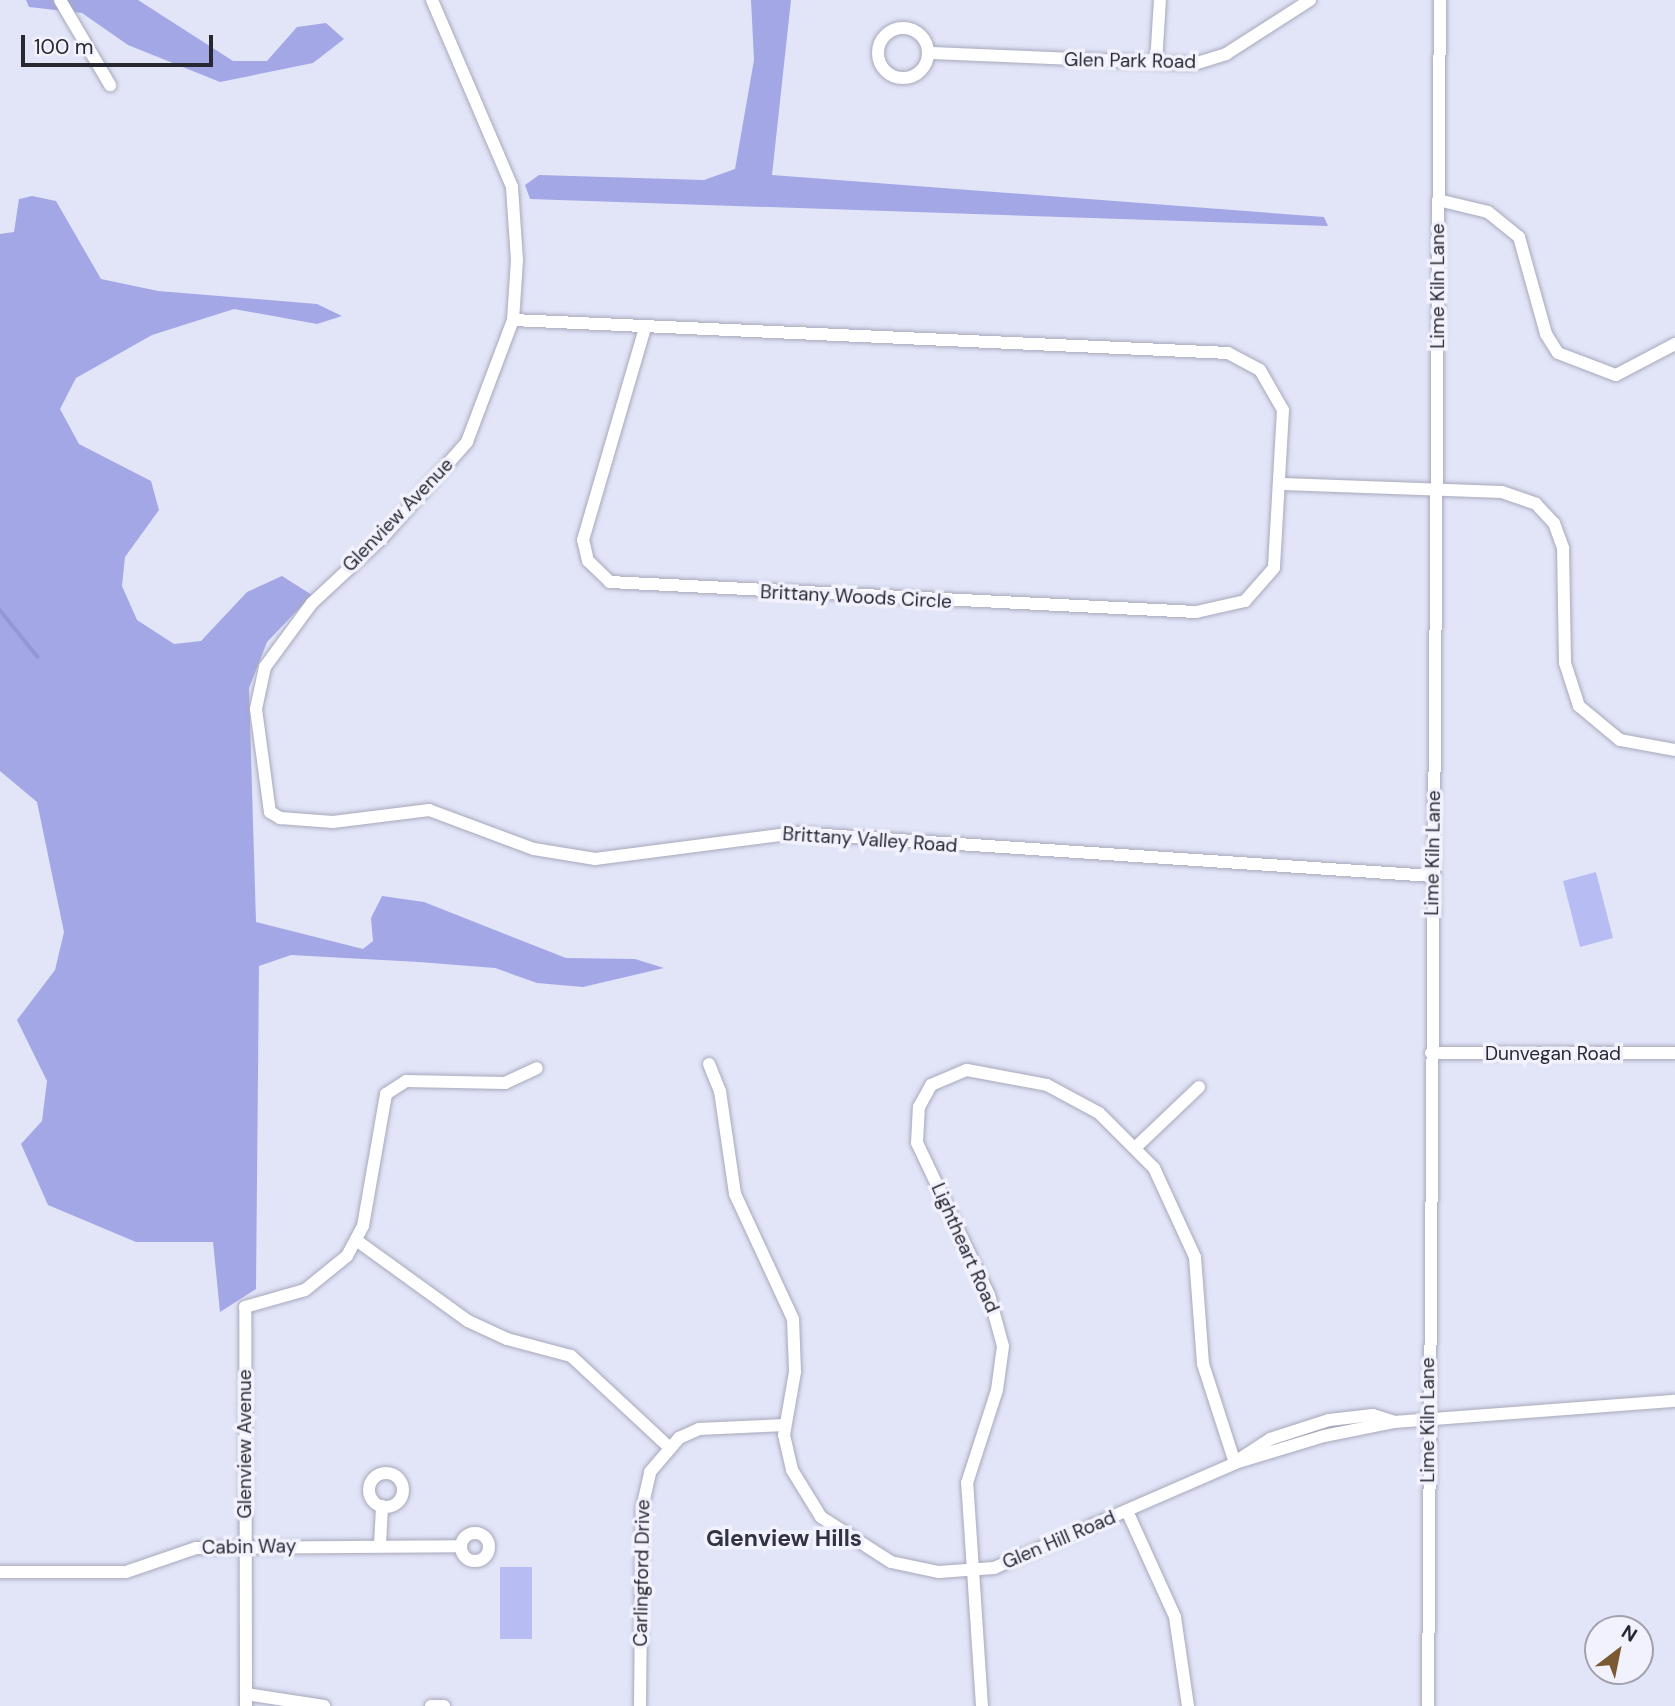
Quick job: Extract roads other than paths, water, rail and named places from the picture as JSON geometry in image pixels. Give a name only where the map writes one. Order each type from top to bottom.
[{"type":"street","points":[[60,0],[110,85]]},
{"type":"street","name":"Glenview Avenue","points":[[276,817],[264,797],[256,709],[265,667],[312,603],[382,538],[467,442],[513,320],[517,260],[512,187],[432,0]]},
{"type":"street","points":[[1156,63],[1160,0]]},
{"type":"street","name":"Glen Park Road","points":[[932,53],[1194,64],[1226,54],[1310,0]]},
{"type":"street","name":"Lime Kiln Lane","points":[[1428,1706],[1427,1420],[1440,0]]},
{"type":"street","points":[[898,29],[920,33],[932,53],[923,66],[897,77],[876,61],[879,47],[898,29]]},
{"type":"street","points":[[1438,200],[1489,212],[1519,237],[1546,334],[1558,353],[1616,375],[1675,344]]},
{"type":"street","name":"Brittany Woods Circle","points":[[513,320],[1228,353],[1252,364],[1275,388],[1284,419],[1283,484],[1274,568],[1253,595],[1220,611],[626,587],[596,570],[583,540],[645,328]]},
{"type":"street","points":[[1283,484],[1511,494],[1549,516],[1563,548],[1565,663],[1574,696],[1599,727],[1620,740],[1675,750]]},
{"type":"street","name":"Brittany Valley Road","points":[[276,817],[333,822],[429,810],[534,849],[595,859],[795,833],[1433,876]]},
{"type":"street","name":"Dunvegan Road","points":[[1431,1053],[1675,1053]]},
{"type":"street","points":[[537,1068],[505,1083],[406,1081],[392,1089],[381,1103],[356,1240],[468,1321],[507,1339],[570,1356],[669,1447],[709,1427],[785,1425],[795,1372],[793,1319],[735,1194],[720,1091],[709,1064]]},
{"type":"street","name":"Lightheart Road","points":[[982,1706],[967,1483],[997,1390],[1003,1346],[989,1294],[918,1143],[919,1107],[931,1085],[967,1070],[1021,1077],[1089,1107],[1136,1147]]},
{"type":"street","points":[[1199,1087],[1136,1147],[1187,1230],[1199,1281],[1203,1364],[1235,1463]]},
{"type":"street","name":"Glenview Avenue","points":[[246,1700],[245,1307],[317,1283],[356,1240]]},
{"type":"street","name":"Glen Hill Road","points":[[1290,1439],[1394,1422],[1675,1401]]},
{"type":"street","name":"Glen Hill Road","points":[[785,1425],[797,1481],[843,1536],[913,1569],[972,1571],[1008,1564],[1290,1439],[1346,1417],[1373,1415],[1394,1422]]},
{"type":"street","points":[[1346,1417],[1349,1431]]},
{"type":"street","name":"Carlingford Drive","points":[[640,1706],[642,1508],[650,1472],[669,1447]]},
{"type":"street","points":[[380,1545],[382,1506]]},
{"type":"street","points":[[1127,1511],[1175,1617],[1188,1706]]},
{"type":"street","name":"Cabin Way","points":[[0,1572],[126,1572],[196,1548],[461,1546]]},
{"type":"street","points":[[246,1700],[324,1706]]},
{"type":"street","points":[[431,1706],[444,1706]]},
{"type":"waterway","points":[[0,610],[38,657]]},
{"type":"district","name":"Glenview Hills","points":[[784,1538]]}]
